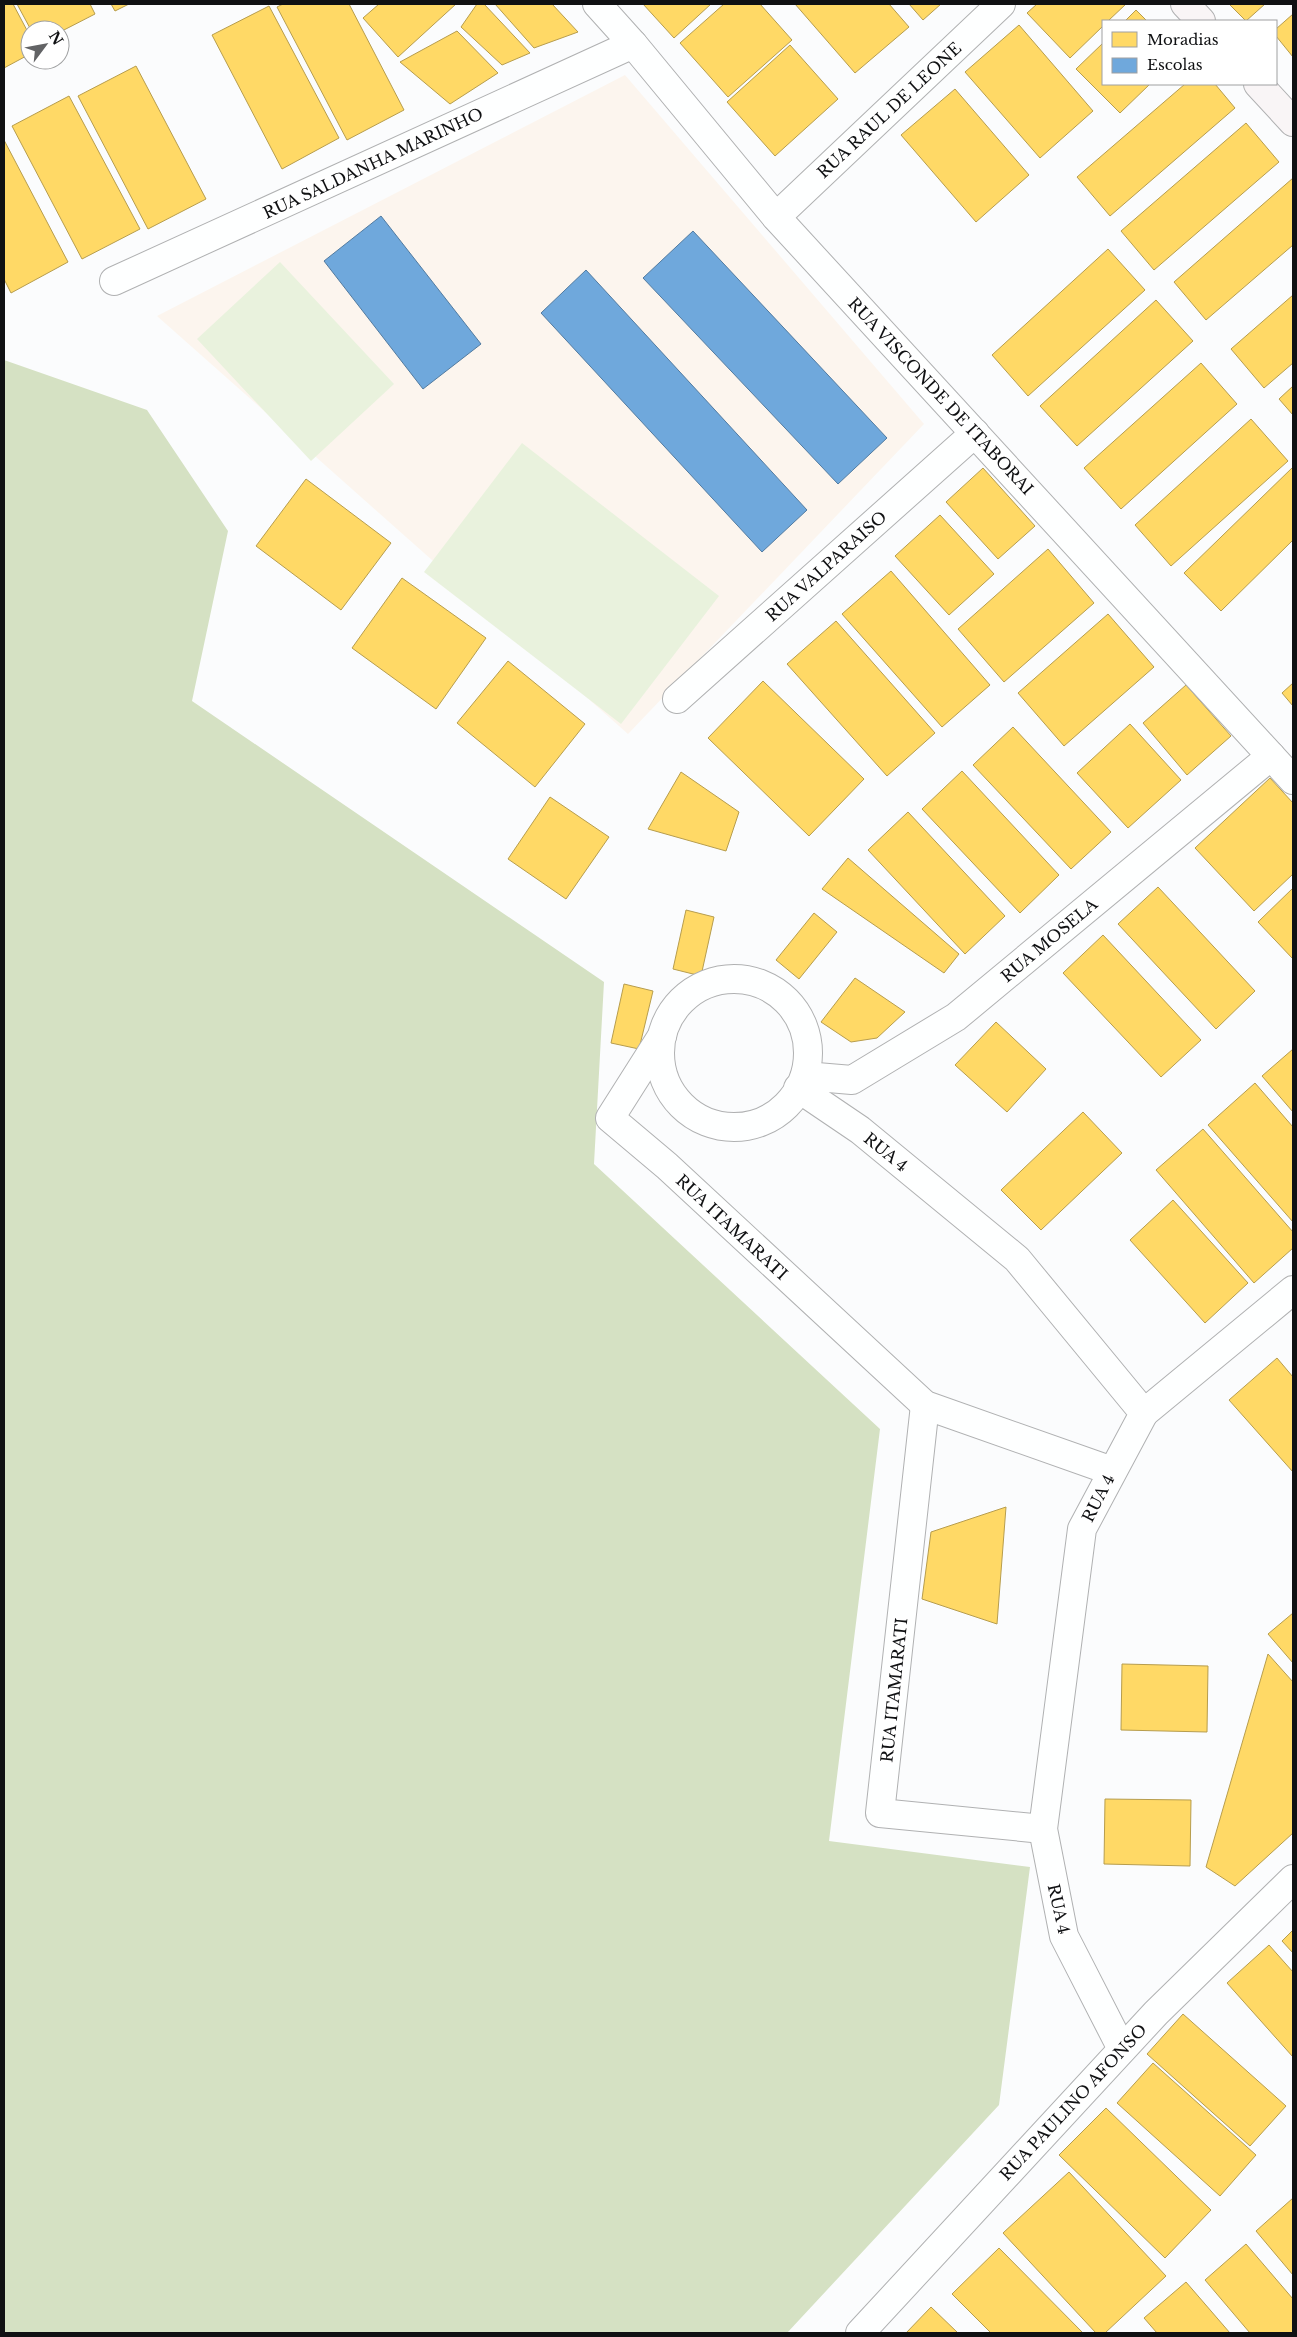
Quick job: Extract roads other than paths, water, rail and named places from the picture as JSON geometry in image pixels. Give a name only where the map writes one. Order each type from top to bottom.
[{"type":"street","name":"RUA VISCONDE DE ITABORAI","points":[[597,4],[633,44],[776,217],[1293,780]]},
{"type":"street","name":"RUA RAUL DE LEONE","points":[[776,217],[1001,4]]},
{"type":"street","points":[[1185,4],[1200,20]]},
{"type":"street","name":"RUA SALDANHA MARINHO","points":[[114,282],[633,44]]},
{"type":"street","points":[[1259,85],[1293,122]]},
{"type":"street","name":"RUA VALPARAISO","points":[[677,699],[975,433]]},
{"type":"street","name":"RUA MOSELA","points":[[802,1082],[852,1080],[956,1017],[1271,756]]},
{"type":"street","points":[[730,978],[754,981],[775,992],[792,1008],[804,1029],[808,1052],[802,1082],[793,1098],[775,1115],[752,1125],[727,1127],[703,1120],[682,1106],[667,1085],[660,1061],[662,1036],[670,1014],[686,996],[707,983],[730,978]]},
{"type":"street","name":"RUA ITAMARATI","points":[[662,1036],[610,1118],[667,1166],[925,1405],[1112,1471]]},
{"type":"street","name":"RUA 4","points":[[802,1082],[1017,1259],[1144,1413],[1082,1529],[1043,1829],[1064,1936],[1122,2049]]},
{"type":"street","points":[[1144,1413],[1293,1290]]},
{"type":"street","name":"RUA ITAMARATI","points":[[925,1405],[880,1812],[1043,1829]]},
{"type":"street","name":"RUA PAULINO AFONSO","points":[[860,2333],[1156,2013],[1293,1879]]}]
